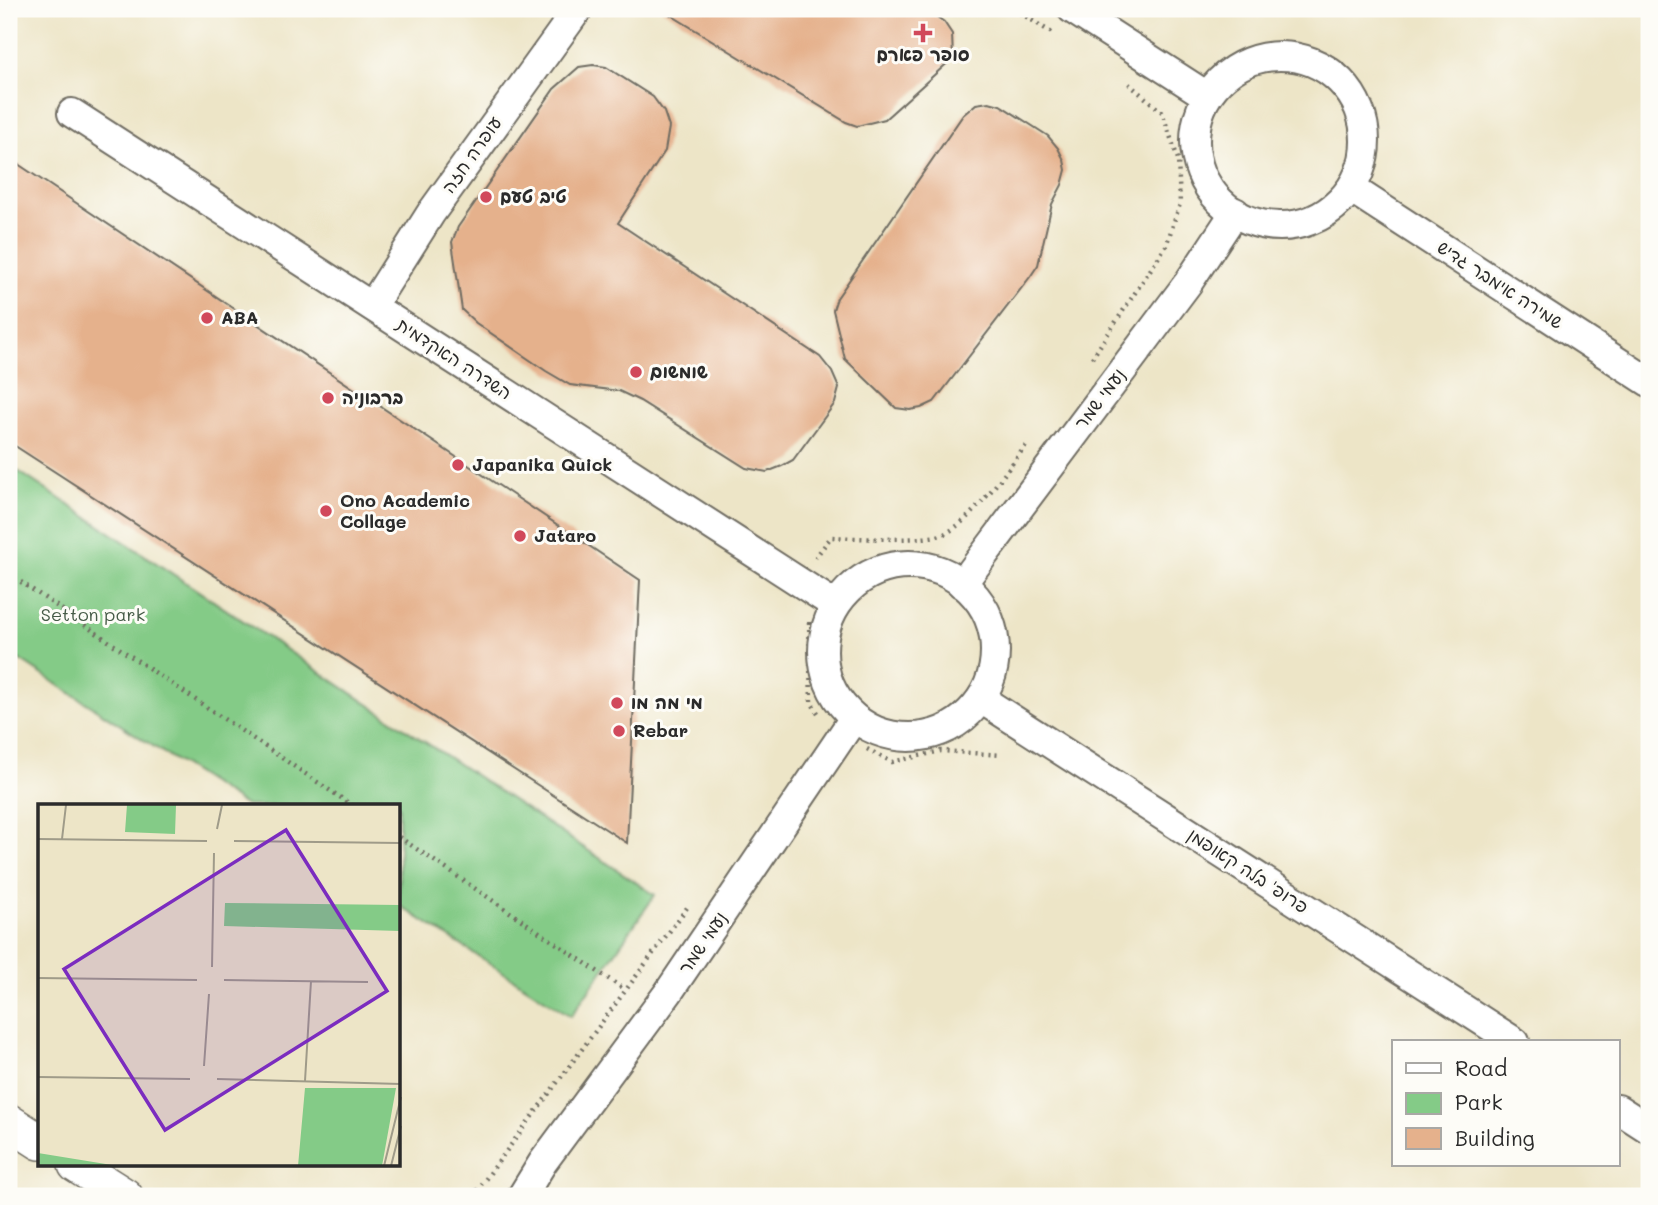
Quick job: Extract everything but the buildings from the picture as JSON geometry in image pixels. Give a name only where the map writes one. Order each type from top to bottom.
[{"type":"street","name":"עופרה חזה","points":[[372,306],[431,213],[578,9]]},
{"type":"street","points":[[1073,9],[1207,96]]},
{"type":"street","points":[[1275,55],[1302,58],[1327,69],[1348,87],[1361,111],[1366,138],[1363,164],[1352,189],[1335,207],[1315,220],[1292,226],[1268,226],[1244,219],[1224,205],[1208,187],[1198,165],[1194,142],[1198,118],[1207,96],[1225,75],[1248,61],[1275,55]]},
{"type":"street","name":"השדרה האקדמית","points":[[72,113],[835,605]]},
{"type":"street","name":"שמירה אימבר גדיש","points":[[1352,189],[1649,382]]},
{"type":"street","name":"נעמי שמר","points":[[962,584],[1188,283],[1235,212]]},
{"type":"street","points":[[894,566],[918,566],[941,571],[962,584],[980,603],[991,625],[995,650],[992,676],[981,699],[965,717],[944,730],[922,737],[898,737],[848,726],[826,677],[822,653],[825,628],[835,605],[851,587],[871,574],[894,566]]},
{"type":"street","name":"פרופ' בלה קאופמן","points":[[981,699],[1511,1040]]},
{"type":"street","name":"נעמי שמר","points":[[522,1196],[543,1161],[668,993],[848,726]]},
{"type":"street","points":[[1620,1110],[1649,1129]]},
{"type":"street","points":[[9,1122],[38,1141]]},
{"type":"street","name":"נעמי שמר","points":[[510,1196],[543,1161]]},
{"type":"street","points":[[78,1166],[125,1196]]},
{"type":"path","points":[[1014,9],[1056,35]]},
{"type":"path","points":[[1090,361],[1166,246],[1180,204],[1178,159],[1162,112],[1122,77]]},
{"type":"path","points":[[798,581],[831,537],[867,539],[943,535],[964,520],[1032,437]]},
{"type":"path","points":[[9,574],[349,804]]},
{"type":"path","points":[[814,724],[818,714]]},
{"type":"path","points":[[848,726],[892,762],[941,751],[1002,755]]},
{"type":"path","points":[[401,838],[625,990]]},
{"type":"path","points":[[473,1196],[691,902]]},
{"type":"green space","name":"Setton park","points":[[9,465],[655,895],[571,1016],[401,906],[401,804],[243,804],[9,653]]},
{"type":"place","name":"סופר פארם","points":[[923,33]]},
{"type":"place","name":"טיב טעם","points":[[486,197]]},
{"type":"place","name":"ABA","points":[[207,318]]},
{"type":"place","name":"שומשום","points":[[636,372]]},
{"type":"place","name":"ברבוניה","points":[[328,398]]},
{"type":"place","name":"Japanika Quick","points":[[458,465]]},
{"type":"place","name":"Ono Academic Collage","points":[[326,511]]},
{"type":"place","name":"Jataro","points":[[520,536]]},
{"type":"place","name":"מי מה מו","points":[[617,703]]},
{"type":"place","name":"Rebar","points":[[619,731]]}]
